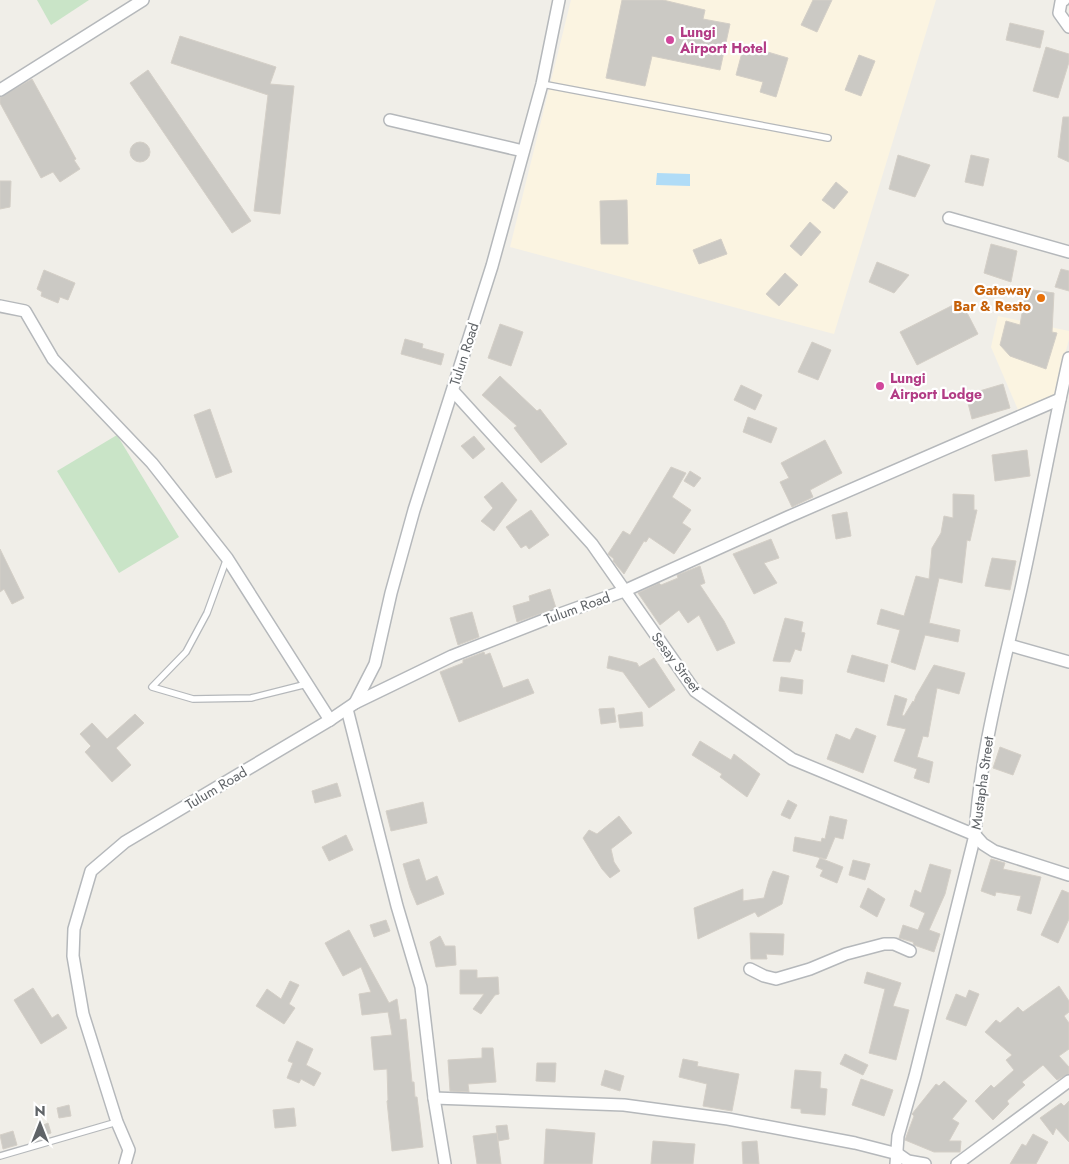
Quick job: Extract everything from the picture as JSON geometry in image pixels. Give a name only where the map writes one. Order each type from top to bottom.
[{"type":"street","points":[[0,90],[144,0]]},
{"type":"street","name":"Tulun Road","points":[[351,706],[375,664],[391,594],[414,510],[492,266],[524,151],[542,84],[559,0]]},
{"type":"street","points":[[1064,0],[1061,2],[1059,13],[1069,27]]},
{"type":"street","points":[[390,120],[524,151]]},
{"type":"street","points":[[949,218],[1069,252]]},
{"type":"street","points":[[0,306],[25,311],[53,359],[152,463],[227,558],[330,720]]},
{"type":"street","name":"Mustapha Street","points":[[897,1159],[898,1136],[915,1076],[975,835],[977,799],[983,762],[1031,544],[1069,358]]},
{"type":"street","name":"Sesay Street","points":[[453,391],[592,544],[695,691],[792,759],[975,835],[994,852],[1069,875]]},
{"type":"street","name":"Tulum Road","points":[[125,1164],[129,1150],[117,1122],[84,1014],[73,956],[74,928],[91,871],[125,842],[351,706],[452,656],[624,591],[1060,399]]},
{"type":"street","points":[[1009,645],[1069,662]]},
{"type":"street","points":[[351,706],[397,906],[421,987],[434,1098],[445,1164]]},
{"type":"street","points":[[750,969],[764,976],[776,979],[810,969],[846,954],[884,944],[894,944],[910,951]]},
{"type":"street","points":[[957,1164],[1069,1080]]},
{"type":"street","points":[[434,1098],[624,1105],[728,1119],[856,1143],[897,1159],[925,1164]]},
{"type":"lane","points":[[542,84],[828,138]]},
{"type":"lane","points":[[227,558],[207,613],[186,652],[152,686],[193,699],[252,698],[307,684]]},
{"type":"lane","points":[[0,1156],[117,1122]]},
{"type":"shaded area","points":[[571,0],[936,0],[834,334],[510,247]]},
{"type":"shaded area","points":[[998,316],[1069,331],[1069,339],[1054,397],[1019,412],[991,347]]},
{"type":"green space","points":[[37,0],[89,0],[51,25]]},
{"type":"green space","points":[[117,435],[179,537],[119,573],[57,471]]},
{"type":"water","points":[[657,173],[690,174],[690,186],[656,185]]},
{"type":"building","name":"Lungi Airport Hotel","points":[[622,0],[663,0],[705,10],[703,19],[730,24],[720,70],[652,56],[645,86],[606,78]]},
{"type":"building","points":[[813,0],[832,0],[817,32],[801,25]]},
{"type":"building","points":[[1010,23],[1044,31],[1040,48],[1006,40]]},
{"type":"building","points":[[180,36],[276,67],[270,84],[294,86],[280,214],[254,211],[268,95],[171,63]]},
{"type":"building","points":[[744,45],[788,58],[776,97],[760,92],[763,82],[736,75]]},
{"type":"building","points":[[1046,47],[1069,54],[1069,62],[1058,98],[1033,91]]},
{"type":"building","points":[[859,55],[875,61],[861,96],[845,90]]},
{"type":"building","points":[[148,70],[251,221],[232,233],[130,83]]},
{"type":"building","points":[[32,79],[80,169],[60,182],[53,172],[41,178],[0,103],[0,97]]},
{"type":"building","points":[[1063,117],[1069,117],[1069,162],[1058,157]]},
{"type":"building","points":[[136,142],[144,142],[150,148],[150,156],[144,162],[136,162],[130,156],[130,148]]},
{"type":"building","points":[[898,155],[930,165],[915,197],[889,189]]},
{"type":"building","points":[[971,155],[989,159],[983,186],[965,182]]},
{"type":"building","points":[[0,181],[11,181],[10,207],[0,209]]},
{"type":"building","points":[[836,182],[848,192],[834,209],[822,200]]},
{"type":"building","points":[[627,200],[628,244],[601,244],[600,201]]},
{"type":"building","points":[[810,222],[821,232],[801,256],[790,246]]},
{"type":"building","points":[[721,239],[727,254],[699,264],[693,250]]},
{"type":"building","points":[[991,244],[1017,251],[1011,282],[984,273]]},
{"type":"building","points":[[877,262],[909,275],[894,293],[869,282]]},
{"type":"building","points":[[1061,269],[1069,271],[1069,291],[1055,287]]},
{"type":"building","points":[[44,270],[75,283],[68,300],[60,297],[58,303],[41,296],[42,292],[37,289]]},
{"type":"building","points":[[785,273],[798,285],[779,306],[766,294]]},
{"type":"building","points":[[1026,289],[1054,293],[1052,332],[1057,333],[1046,369],[1010,356],[1000,345],[1006,321],[1020,325]]},
{"type":"building","points":[[961,301],[978,334],[917,365],[900,332]]},
{"type":"building","points":[[500,324],[523,332],[511,366],[488,358]]},
{"type":"building","points":[[405,339],[423,344],[422,348],[444,354],[441,365],[401,354]]},
{"type":"building","points":[[812,342],[831,350],[818,380],[798,372]]},
{"type":"building","points":[[500,376],[537,411],[540,409],[567,444],[541,463],[514,428],[517,426],[482,395]]},
{"type":"building","points":[[1003,384],[1010,408],[972,419],[966,395]]},
{"type":"building","points":[[741,385],[762,395],[755,410],[734,400]]},
{"type":"building","points":[[210,409],[232,472],[216,478],[194,415]]},
{"type":"building","points":[[748,417],[777,428],[771,443],[743,432]]},
{"type":"building","points":[[474,436],[485,449],[473,459],[461,446]]},
{"type":"building","points":[[825,440],[842,473],[810,490],[813,497],[792,507],[780,482],[789,478],[781,463]]},
{"type":"building","points":[[1027,450],[1030,476],[995,481],[992,455]]},
{"type":"building","points":[[671,467],[686,473],[672,497],[691,510],[682,523],[691,529],[674,554],[649,537],[646,542],[644,541],[624,574],[613,561],[614,559],[608,554],[623,531],[630,535]]},
{"type":"building","points":[[690,471],[701,478],[694,487],[684,481]]},
{"type":"building","points":[[502,482],[517,500],[494,531],[481,521],[493,508],[484,497]]},
{"type":"building","points":[[953,494],[974,495],[974,510],[977,510],[970,541],[967,540],[962,583],[939,578],[929,623],[960,630],[958,642],[925,635],[915,670],[891,662],[900,630],[877,624],[881,609],[904,616],[916,576],[929,579],[932,548],[941,533],[944,516],[953,518]]},
{"type":"building","points":[[531,510],[549,535],[529,549],[526,545],[521,548],[506,527]]},
{"type":"building","points":[[847,512],[851,536],[836,539],[832,515]]},
{"type":"building","points":[[771,539],[779,558],[764,563],[777,583],[754,594],[733,554]]},
{"type":"building","points":[[0,549],[24,598],[12,604],[4,589],[0,592]]},
{"type":"building","points":[[992,558],[1016,561],[1010,590],[985,586]]},
{"type":"building","points":[[700,566],[705,583],[700,585],[724,621],[735,643],[717,651],[699,615],[688,623],[679,610],[660,625],[638,593],[659,583],[661,585],[678,578],[677,575]]},
{"type":"building","points":[[550,589],[556,608],[517,622],[513,606],[530,601],[529,596]]},
{"type":"building","points":[[472,612],[479,637],[458,645],[450,618]]},
{"type":"building","points":[[785,618],[803,622],[801,632],[805,633],[801,651],[795,649],[790,662],[773,661]]},
{"type":"building","points":[[484,652],[485,655],[490,653],[503,688],[528,679],[534,693],[459,722],[440,672]]},
{"type":"building","points":[[852,655],[888,665],[884,682],[847,672]]},
{"type":"building","points":[[609,656],[637,663],[639,667],[654,658],[675,690],[649,708],[623,672],[607,668]]},
{"type":"building","points":[[934,665],[965,673],[959,694],[937,688],[928,737],[923,736],[917,757],[933,762],[929,783],[914,778],[917,769],[894,761],[906,729],[887,725],[895,695],[907,699],[902,715],[904,716],[914,702]]},
{"type":"building","points":[[781,677],[803,680],[802,694],[779,691]]},
{"type":"building","points":[[614,708],[616,722],[601,724],[599,709]]},
{"type":"building","points":[[642,712],[643,726],[620,728],[618,715]]},
{"type":"building","points":[[135,714],[144,723],[116,748],[131,765],[112,782],[85,752],[91,746],[80,734],[92,723],[107,739]]},
{"type":"building","points":[[856,728],[876,736],[863,773],[827,759],[836,734],[850,740]]},
{"type":"building","points":[[700,741],[731,760],[734,754],[760,774],[747,797],[720,777],[722,774],[692,755]]},
{"type":"building","points":[[1000,747],[1021,755],[1013,775],[993,768]]},
{"type":"building","points":[[337,783],[341,796],[315,803],[312,791]]},
{"type":"building","points":[[788,800],[797,805],[790,819],[781,815]]},
{"type":"building","points":[[423,802],[427,823],[391,831],[386,811]]},
{"type":"building","points":[[619,816],[632,833],[611,849],[614,862],[620,871],[610,878],[602,869],[583,838],[589,830],[597,834]]},
{"type":"building","points":[[830,816],[847,820],[843,839],[835,837],[826,859],[793,851],[795,837],[821,842],[822,838],[825,839]]},
{"type":"building","points":[[346,835],[353,850],[329,861],[322,847]]},
{"type":"building","points":[[820,858],[843,867],[837,883],[820,876],[823,870],[816,867]]},
{"type":"building","points":[[419,859],[426,881],[437,876],[444,894],[417,905],[403,864]]},
{"type":"building","points":[[991,859],[1005,863],[1003,869],[1041,877],[1031,914],[1017,910],[1021,896],[996,892],[995,896],[981,891]]},
{"type":"building","points":[[853,860],[870,864],[865,880],[849,875]]},
{"type":"building","points":[[930,864],[951,870],[945,894],[929,930],[940,934],[934,952],[899,938],[903,925],[918,930],[925,913],[910,906],[915,890],[921,893]]},
{"type":"building","points":[[773,871],[789,876],[782,904],[758,917],[755,912],[698,939],[694,908],[743,889],[743,901],[764,898]]},
{"type":"building","points":[[868,888],[885,899],[877,917],[860,907]]},
{"type":"building","points":[[1062,890],[1069,893],[1069,919],[1058,943],[1041,935]]},
{"type":"building","points":[[386,920],[390,931],[374,937],[370,925]]},
{"type":"building","points":[[349,930],[389,1003],[397,999],[400,1020],[406,1019],[412,1082],[414,1082],[415,1097],[417,1097],[423,1147],[392,1151],[387,1101],[387,1069],[374,1070],[371,1037],[392,1035],[388,1012],[362,1015],[359,994],[371,992],[361,967],[343,976],[325,943]]},
{"type":"building","points":[[750,933],[784,934],[783,955],[766,954],[767,959],[751,959]]},
{"type":"building","points":[[440,936],[445,946],[455,946],[456,965],[436,967],[430,942]]},
{"type":"building","points":[[460,970],[477,970],[477,978],[498,977],[499,994],[495,995],[481,1014],[473,1009],[484,994],[460,994]]},
{"type":"building","points":[[867,972],[901,983],[893,1006],[909,1010],[896,1060],[869,1053],[885,989],[864,983]]},
{"type":"building","points":[[290,981],[299,985],[289,1004],[295,1008],[284,1024],[256,1006],[267,989],[281,999]]},
{"type":"building","points":[[1059,986],[1069,1001],[1069,1012],[1064,1016],[1069,1023],[1069,1049],[1059,1056],[1069,1067],[1069,1074],[1057,1080],[1043,1065],[1022,1082],[1025,1085],[1007,1101],[1009,1104],[993,1120],[975,1101],[991,1085],[994,1088],[1014,1070],[1006,1060],[1012,1055],[985,1032],[996,1020],[1000,1023],[1018,1007],[1023,1012]]},
{"type":"building","points":[[33,988],[52,1018],[58,1014],[67,1028],[41,1044],[14,1000]]},
{"type":"building","points":[[969,990],[979,994],[966,1026],[946,1019],[956,994],[966,998]]},
{"type":"building","points":[[297,1041],[313,1049],[306,1065],[321,1073],[314,1086],[301,1079],[299,1083],[287,1078],[293,1063],[288,1061]]},
{"type":"building","points":[[482,1048],[493,1048],[496,1082],[468,1084],[469,1092],[450,1091],[448,1060],[482,1058]]},
{"type":"building","points":[[845,1054],[868,1065],[863,1075],[840,1064]]},
{"type":"building","points":[[683,1059],[698,1062],[697,1066],[739,1074],[732,1111],[703,1106],[707,1084],[679,1077]]},
{"type":"building","points":[[537,1063],[556,1063],[555,1082],[536,1081]]},
{"type":"building","points":[[605,1070],[624,1076],[620,1091],[601,1085]]},
{"type":"building","points":[[795,1070],[821,1072],[820,1088],[827,1089],[825,1115],[801,1113],[801,1109],[791,1108]]},
{"type":"building","points":[[861,1079],[893,1090],[884,1116],[852,1105]]},
{"type":"building","points":[[944,1081],[967,1101],[952,1119],[959,1123],[949,1141],[961,1141],[960,1152],[934,1152],[905,1140],[914,1116],[912,1114],[936,1084],[939,1086]]},
{"type":"building","points":[[1069,1101],[1069,1142],[1056,1128],[1053,1135],[1040,1118],[1061,1103],[1064,1106]]},
{"type":"building","points":[[69,1105],[71,1116],[59,1118],[57,1108]]},
{"type":"building","points":[[294,1108],[296,1126],[275,1128],[273,1110]]},
{"type":"building","points":[[48,1123],[51,1133],[37,1138],[34,1129]]},
{"type":"building","points":[[507,1125],[509,1139],[498,1141],[496,1126]]},
{"type":"building","points":[[546,1129],[595,1133],[592,1164],[544,1164]]},
{"type":"building","points":[[13,1131],[17,1145],[3,1149],[0,1135]]},
{"type":"building","points":[[497,1133],[501,1164],[477,1164],[473,1136]]},
{"type":"building","points":[[1033,1134],[1048,1142],[1036,1164],[1010,1164],[1022,1144],[1026,1146]]},
{"type":"building","points":[[653,1141],[695,1144],[693,1164],[651,1164]]},
{"type":"building","points":[[757,1141],[759,1164],[743,1164],[742,1142]]},
{"type":"place","name":"Lungi Airport Hotel","points":[[670,40]]},
{"type":"place","name":"Gateway Bar & Resto","points":[[1041,298]]},
{"type":"place","name":"Lungi Airport Lodge","points":[[880,386]]}]
